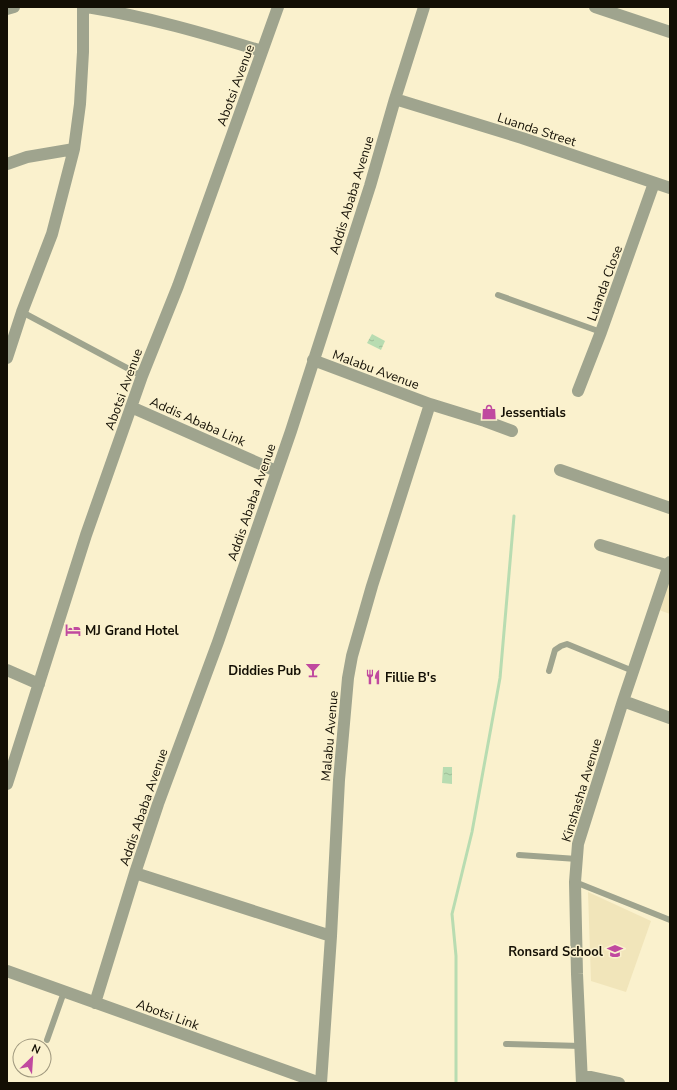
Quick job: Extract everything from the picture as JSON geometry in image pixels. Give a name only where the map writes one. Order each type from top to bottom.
[{"type":"street","points":[[7,9],[14,7]]},
{"type":"street","points":[[7,358],[22,312],[52,234],[74,149],[80,104],[83,52],[83,7]]},
{"type":"street","points":[[87,7],[113,11],[180,26],[262,51]]},
{"type":"street","name":"Abotsi Avenue","points":[[7,784],[75,569],[131,407],[178,286],[278,7]]},
{"type":"street","name":"Addis Ababa Avenue","points":[[95,1003],[135,873],[177,750],[218,642],[291,431],[370,186],[424,7]]},
{"type":"street","points":[[595,7],[670,32]]},
{"type":"street","name":"Luanda Street","points":[[395,99],[522,138],[654,184],[670,188]]},
{"type":"street","points":[[7,164],[27,157],[74,149]]},
{"type":"street","name":"Luanda Close","points":[[578,391],[601,332],[654,184]]},
{"type":"street","name":"Malabu Avenue","points":[[313,360],[430,404],[478,418],[512,431]]},
{"type":"street","name":"Malabu Avenue","points":[[320,1083],[331,936],[339,780],[348,678],[352,656],[372,586],[430,404]]},
{"type":"street","name":"Addis Ababa Link","points":[[131,407],[276,471]]},
{"type":"street","points":[[560,470],[670,508]]},
{"type":"street","points":[[600,545],[669,564]]},
{"type":"street","name":"Kinshasha Avenue","points":[[582,1079],[577,974],[575,882],[578,844],[622,701],[669,564]]},
{"type":"street","points":[[7,670],[39,684]]},
{"type":"street","points":[[622,701],[670,718]]},
{"type":"street","points":[[135,873],[331,936]]},
{"type":"street","name":"Abotsi Link","points":[[7,971],[320,1083]]},
{"type":"street","points":[[582,1079],[619,1083]]},
{"type":"lane","points":[[498,295],[601,332]]},
{"type":"lane","points":[[22,312],[142,376]]},
{"type":"lane","points":[[549,671],[555,650],[567,644],[633,671]]},
{"type":"lane","points":[[519,855],[577,859]]},
{"type":"lane","points":[[575,882],[670,920]]},
{"type":"lane","points":[[48,1038],[64,992]]},
{"type":"lane","points":[[506,1044],[581,1046]]},
{"type":"shaded area","points":[[670,576],[670,614],[659,610]]},
{"type":"shaded area","name":"Ronsard School","points":[[588,892],[651,921],[626,992],[591,981]]},
{"type":"water","points":[[372,334],[385,341],[381,350],[367,343]]},
{"type":"water","points":[[443,767],[452,767],[452,784],[442,783]]},
{"type":"waterway","points":[[456,1083],[456,956],[452,914],[472,832],[500,678],[514,516]]},
{"type":"place","name":"Jessentials","points":[[489,412]]},
{"type":"place","name":"MJ Grand Hotel","points":[[73,630]]},
{"type":"place","name":"Diddies Pub","points":[[313,670]]},
{"type":"place","name":"Fillie B's","points":[[373,677]]},
{"type":"place","name":"Ronsard School","points":[[615,951]]}]
